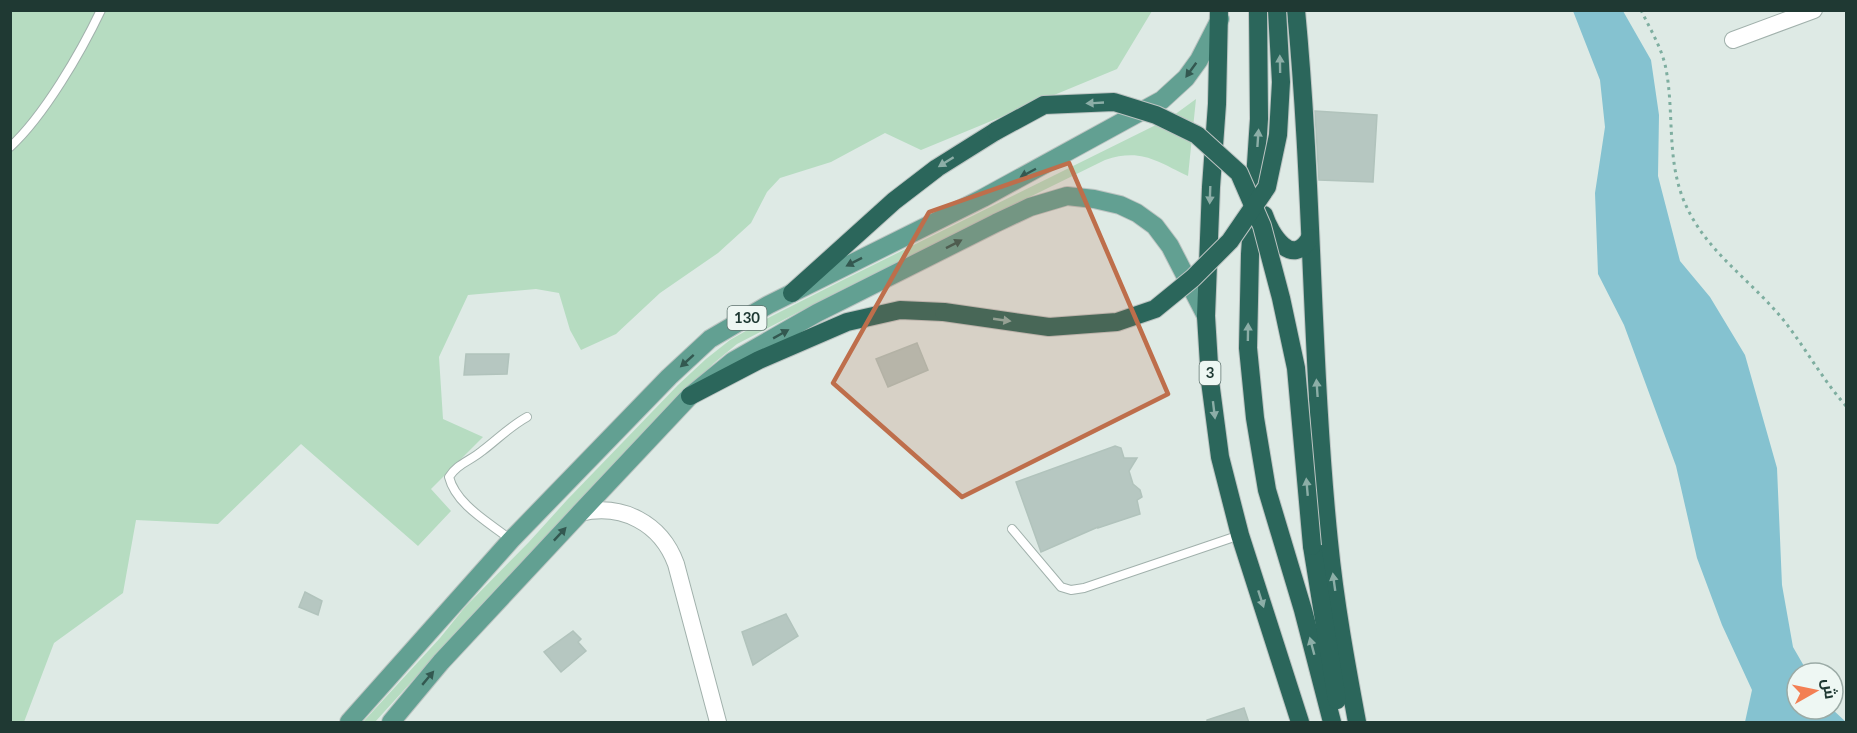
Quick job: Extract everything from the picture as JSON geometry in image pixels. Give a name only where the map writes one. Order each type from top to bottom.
[{"type":"highway","points":[[1258,10],[1260,119],[1250,254],[1248,348],[1255,418],[1267,490],[1303,610],[1332,723]]},
{"type":"highway","points":[[690,396],[759,360],[847,322],[900,310],[944,312],[1049,327],[1118,322],[1155,309],[1193,278],[1230,241],[1267,187],[1278,135],[1281,82],[1277,10]]},
{"type":"highway","points":[[1296,10],[1303,80],[1315,360],[1329,542],[1357,723]]},
{"type":"highway","name":"3","points":[[1220,15],[1206,316],[1210,381],[1220,457],[1240,535],[1296,721]]},
{"type":"highway","points":[[792,293],[894,201],[937,168],[996,131],[1044,105],[1114,102],[1156,115],[1197,135],[1239,173],[1262,226],[1281,298],[1296,368],[1312,546],[1341,723]]},
{"type":"highway","points":[[1256,164],[1265,218],[1272,233],[1302,266],[1313,292]]},
{"type":"highway","points":[[1283,247],[1299,249],[1310,238]]},
{"type":"main road","name":"130","points":[[349,723],[512,540],[669,377],[710,339],[768,305],[982,198],[1162,100],[1186,78],[1199,60],[1220,15]]},
{"type":"main road","name":"130","points":[[391,723],[441,662],[690,396],[732,361],[817,313],[996,223],[1030,207],[1067,196],[1120,205],[1137,213],[1155,226],[1170,246],[1206,316]]},
{"type":"street","points":[[1733,40],[1814,10]]},
{"type":"street","points":[[580,513],[604,509],[628,513],[649,525],[665,542],[676,564],[718,723]]},
{"type":"lane","points":[[10,147],[24,134],[65,74],[101,10]]},
{"type":"lane","points":[[512,540],[459,497],[451,487],[449,477],[454,468],[479,454],[508,428],[527,417]]},
{"type":"lane","points":[[1012,529],[1061,586],[1071,590],[1084,588],[1240,535]]},
{"type":"path","points":[[1641,10],[1666,67],[1670,91],[1674,163],[1682,194],[1694,222],[1715,251],[1767,300],[1786,322],[1846,406]]},
{"type":"highlighted area","points":[[1069,163],[1168,394],[962,497],[833,383],[929,212]]},
{"type":"green space","points":[[10,11],[1152,11],[1117,69],[921,150],[885,133],[831,162],[780,178],[767,192],[751,223],[718,253],[660,293],[616,334],[581,350],[570,330],[559,293],[536,289],[468,295],[439,357],[443,419],[483,437],[431,489],[451,511],[418,546],[301,444],[218,524],[136,520],[123,593],[54,643],[24,722],[10,722]]},
{"type":"green space","points":[[1196,99],[1188,176],[1157,161],[1139,156],[1129,155],[1105,160],[737,344],[714,363],[625,454],[480,606],[375,722],[363,722],[440,638],[465,607],[567,500],[678,385],[730,340],[845,279],[1170,118]]},
{"type":"water","points":[[1573,11],[1623,11],[1651,60],[1659,115],[1658,176],[1680,261],[1710,297],[1745,355],[1777,468],[1782,585],[1793,647],[1801,661],[1785,661],[1785,721],[1846,722],[1745,722],[1752,690],[1722,625],[1697,558],[1676,466],[1624,325],[1598,274],[1595,193],[1605,127],[1600,80]]},
{"type":"building","points":[[1315,111],[1377,115],[1373,182],[1319,180]]},
{"type":"building","points":[[917,343],[928,370],[888,387],[876,359]]},
{"type":"building","points":[[466,354],[509,354],[507,374],[464,375]]},
{"type":"building","points":[[1115,446],[1121,448],[1124,458],[1137,458],[1129,471],[1133,484],[1140,490],[1142,497],[1137,500],[1140,514],[1098,527],[1041,552],[1016,482]]},
{"type":"building","points":[[305,592],[322,601],[318,615],[299,607]]},
{"type":"building","points":[[786,614],[798,636],[753,665],[742,632]]},
{"type":"building","points":[[573,631],[581,639],[578,642],[586,651],[561,672],[544,652]]},
{"type":"building","points":[[1244,708],[1249,723],[1207,723],[1207,720]]}]
